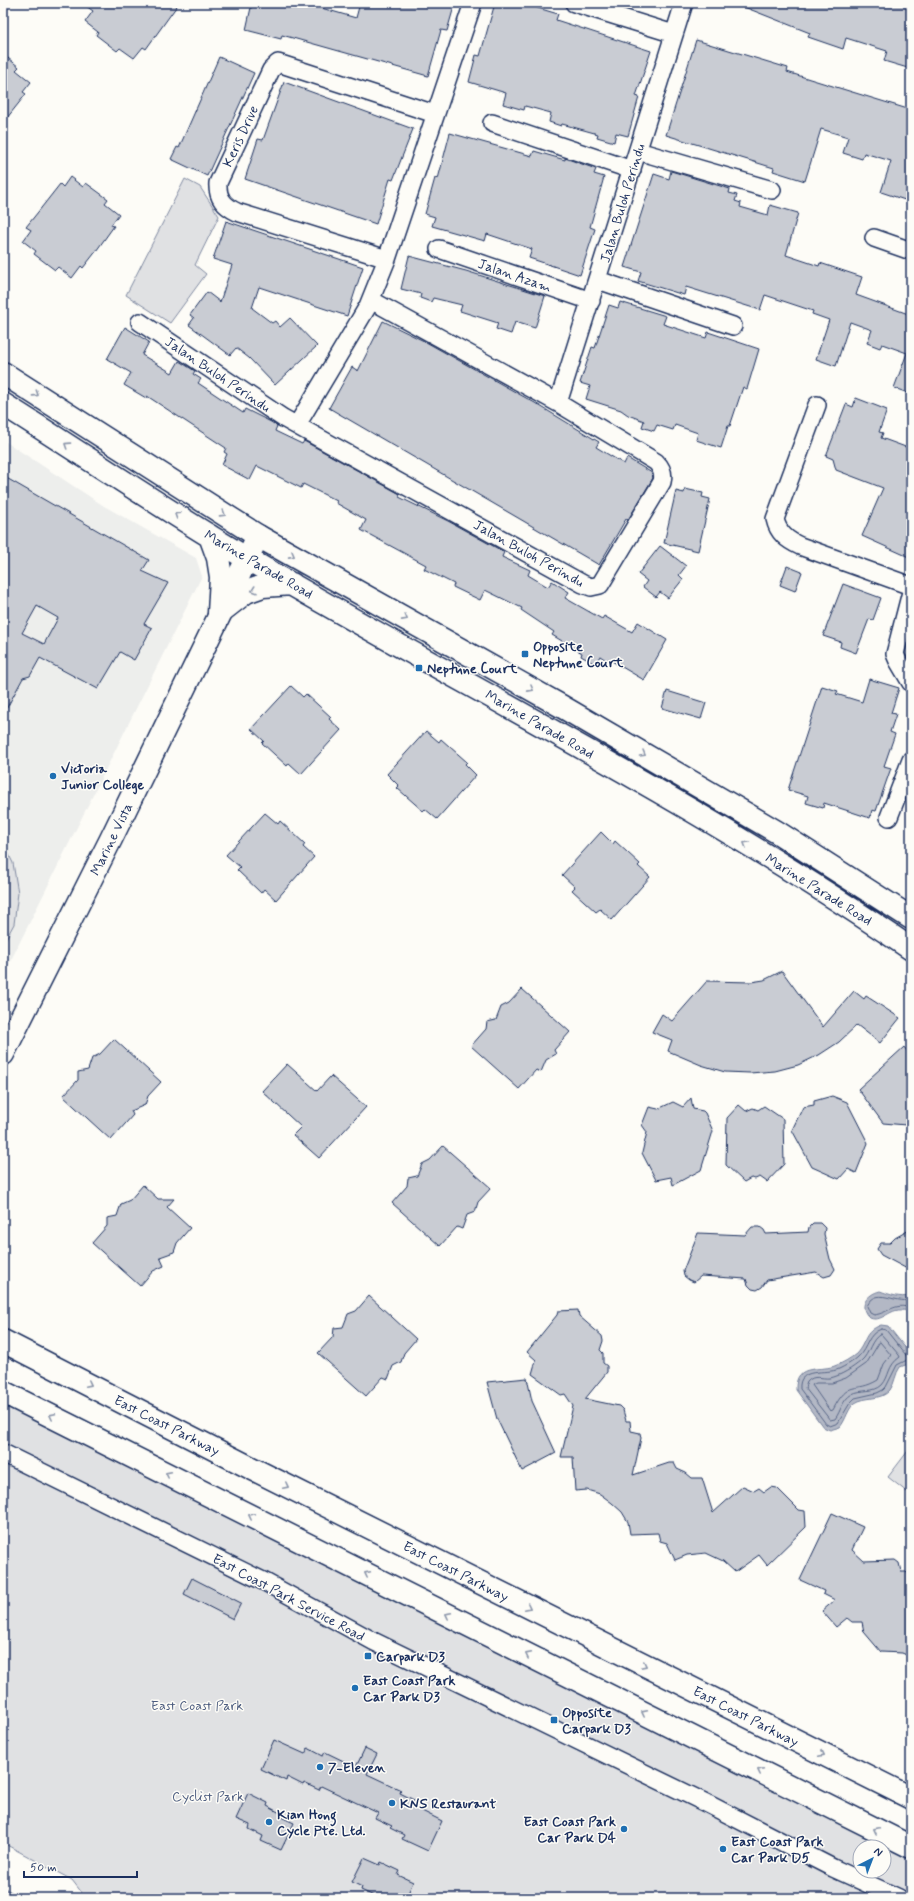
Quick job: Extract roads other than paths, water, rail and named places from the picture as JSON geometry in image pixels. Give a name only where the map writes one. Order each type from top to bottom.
[{"type":"main road","name":"Marine Parade Road","points":[[3,373],[258,536],[561,706],[778,832],[911,918]]},
{"type":"main road","name":"Marine Parade Road","points":[[3,404],[246,558],[549,728],[732,835],[848,906],[911,949]]},
{"type":"main road","points":[[210,536],[218,558],[221,577],[219,613]]},
{"type":"main road","name":"Marine Vista","points":[[3,1054],[111,839],[219,613],[258,536]]},
{"type":"main road","points":[[219,613],[246,592],[263,586],[292,584]]},
{"type":"main road","points":[[3,1329],[54,1366]]},
{"type":"main road","name":"East Coast Parkway","points":[[3,1341],[252,1468],[911,1798]]},
{"type":"main road","points":[[3,1392],[911,1847]]},
{"type":"street","points":[[297,425],[371,300],[387,259],[473,3]]},
{"type":"street","points":[[574,3],[674,34]]},
{"type":"street","name":"Jalan Buloh Perindu","points":[[558,403],[684,3]]},
{"type":"street","name":"Keris Drive","points":[[387,259],[237,212],[227,207],[220,199],[218,183],[271,70],[278,63],[435,114]]},
{"type":"street","points":[[492,124],[632,170]]},
{"type":"street","points":[[638,151],[772,190]]},
{"type":"street","points":[[874,238],[911,251]]},
{"type":"street","name":"Jalan Azam","points":[[439,249],[591,301]]},
{"type":"street","points":[[598,280],[733,326]]},
{"type":"street","name":"Jalan Buloh Perindu","points":[[140,322],[283,418],[583,584],[591,587],[598,586],[604,581],[662,482],[662,471],[656,462],[558,403],[371,300]]},
{"type":"street","points":[[817,405],[775,519],[777,528],[790,541],[800,546],[911,586]]},
{"type":"street","points":[[911,592],[895,654],[911,683]]},
{"type":"street","points":[[889,817],[911,760]]},
{"type":"street","name":"East Coast Park Service Road","points":[[3,1453],[265,1582],[373,1641],[702,1801],[833,1868],[899,1898]]},
{"type":"water","points":[[880,1291],[891,1295],[911,1296],[911,1313],[904,1310],[899,1310],[893,1311],[880,1318],[870,1318],[864,1310],[865,1302],[871,1295]]},
{"type":"water","points":[[881,1325],[888,1326],[911,1355],[911,1363],[900,1367],[892,1387],[882,1396],[855,1403],[840,1427],[830,1430],[823,1427],[796,1390],[797,1381],[800,1375],[804,1371],[831,1367],[847,1360],[856,1354],[868,1334]]},
{"type":"water","points":[[3,1887],[21,1898],[3,1898]]},
{"type":"place","name":"Opposite Neptune Court","points":[[525,654]]},
{"type":"place","name":"Neptune Court","points":[[419,668]]},
{"type":"place","name":"Victoria Junior College","points":[[53,776]]},
{"type":"place","name":"Carpark D3","points":[[368,1656]]},
{"type":"place","name":"East Coast Park Car Park D3","points":[[355,1688]]},
{"type":"place","name":"Opposite Carpark D3","points":[[554,1720]]},
{"type":"place","name":"7-Eleven","points":[[320,1767]]},
{"type":"place","name":"KNS Restaurant","points":[[392,1803]]},
{"type":"place","name":"Kian Hong Cycle Pte. Ltd.","points":[[269,1822]]},
{"type":"place","name":"East Coast Park Car Park D4","points":[[624,1829]]},
{"type":"place","name":"East Coast Park Car Park D5","points":[[723,1849]]},
{"type":"park label","name":"East Coast Park","points":[[197,1705]]},
{"type":"park label","name":"Cyclist Park","points":[[208,1796]]}]
